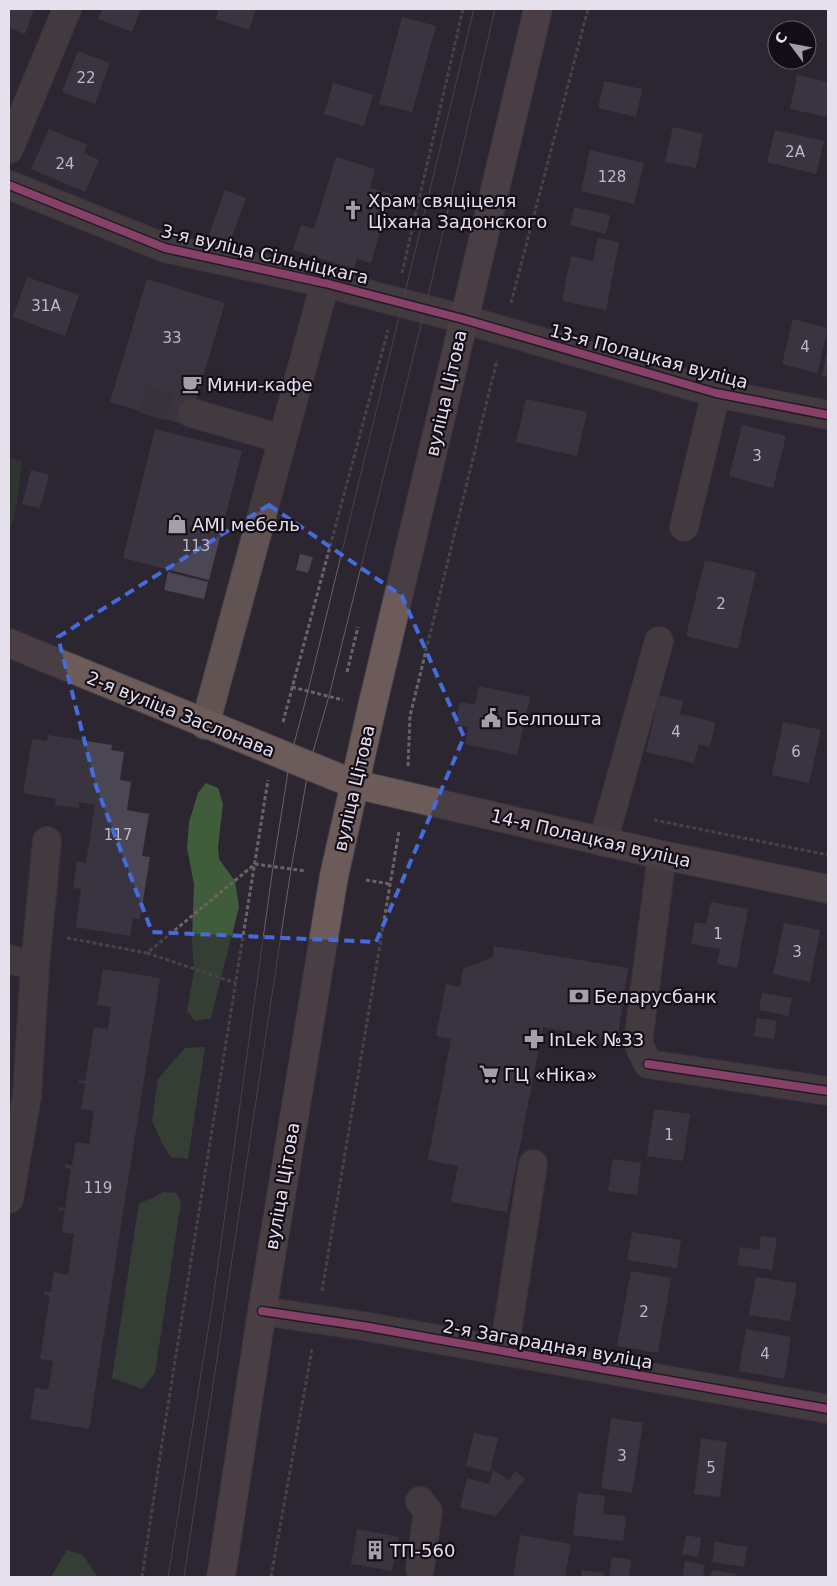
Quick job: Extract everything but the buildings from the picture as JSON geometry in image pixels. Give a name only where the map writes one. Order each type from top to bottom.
[{"type":"main road","name":"вуліца Цітова","points":[[222,1577],[262,1311],[334,876],[463,319],[538,9]]},
{"type":"main road","name":"2-я вуліца Заслонава","points":[[9,643],[354,784]]},
{"type":"main road","name":"14-я Полацкая вуліца","points":[[354,784],[603,842],[828,889]]},
{"type":"street","points":[[9,149],[67,9]]},
{"type":"street","name":"3-я вуліца Сільніцкага","points":[[9,185],[165,248],[325,283],[463,319]]},
{"type":"street","points":[[204,724],[325,283]]},
{"type":"street","name":"13-я Полацкая вуліца","points":[[463,319],[716,393],[828,415]]},
{"type":"street","points":[[684,527],[716,393]]},
{"type":"street","points":[[192,413],[282,439]]},
{"type":"street","points":[[603,842],[659,641]]},
{"type":"street","points":[[9,1198],[27,1096],[35,966],[47,841]]},
{"type":"street","points":[[662,855],[638,1043],[648,1064],[828,1091]]},
{"type":"street","points":[[9,959],[35,966]]},
{"type":"street","points":[[504,1351],[533,1164]]},
{"type":"street","name":"2-я Загарадная вуліца","points":[[262,1311],[504,1351],[828,1409]]},
{"type":"street","points":[[420,1501],[428,1511],[420,1568]]},
{"type":"path","points":[[283,724],[396,301],[464,9]]},
{"type":"path","points":[[292,688],[349,701]]},
{"type":"path","points":[[408,771],[410,716]]},
{"type":"path","points":[[142,1577],[268,780]]},
{"type":"path","points":[[271,1577],[317,1319],[398,830]]},
{"type":"path","points":[[147,953],[255,864],[305,872]]},
{"type":"path","points":[[366,880],[390,884]]},
{"type":"path","points":[[39,932],[147,953],[236,983]]},
{"type":"highlighted area","points":[[269,505],[402,596],[464,737],[376,942],[152,932],[96,786],[58,637]]},
{"type":"green space","points":[[9,457],[22,461],[17,504],[9,529]]},
{"type":"green space","points":[[206,783],[218,788],[223,804],[218,847],[219,859],[235,881],[239,907],[211,1018],[195,1021],[187,1011],[194,971],[192,937],[194,884],[187,848],[189,822],[198,793]]},
{"type":"green space","points":[[205,1047],[188,1159],[171,1157],[152,1121],[158,1079],[185,1048]]},
{"type":"green space","points":[[163,1192],[176,1193],[181,1202],[155,1373],[142,1389],[112,1378],[139,1203]]},
{"type":"green space","points":[[67,1550],[83,1555],[98,1577],[51,1577]]},
{"type":"tunnel","points":[[143,399],[192,413]]},
{"type":"tram line","points":[[168,1577],[213,1300],[273,867],[290,759],[474,9]]},
{"type":"tram line","points":[[184,1577],[291,869],[309,766],[329,696],[425,309],[495,9]]},
{"type":"cycle path","points":[[9,185],[165,248],[325,283],[463,319],[716,393],[828,415]]},
{"type":"cycle path","points":[[648,1064],[828,1091]]},
{"type":"cycle path","points":[[262,1311],[363,1326],[828,1409]]},
{"type":"place","name":"Храм свяціцеля Ціхана Задонского","points":[[353,210]]},
{"type":"place","name":"Мини-кафе","points":[[192,384]]},
{"type":"place","name":"AMI мебель","points":[[177,524]]},
{"type":"place","name":"Белпошта","points":[[491,718]]},
{"type":"place","name":"Беларусбанк","points":[[579,996]]},
{"type":"place","name":"InLek №33","points":[[534,1039]]},
{"type":"place","name":"ГЦ «Ніка»","points":[[489,1074]]},
{"type":"place","name":"ТП-560","points":[[375,1550]]}]
